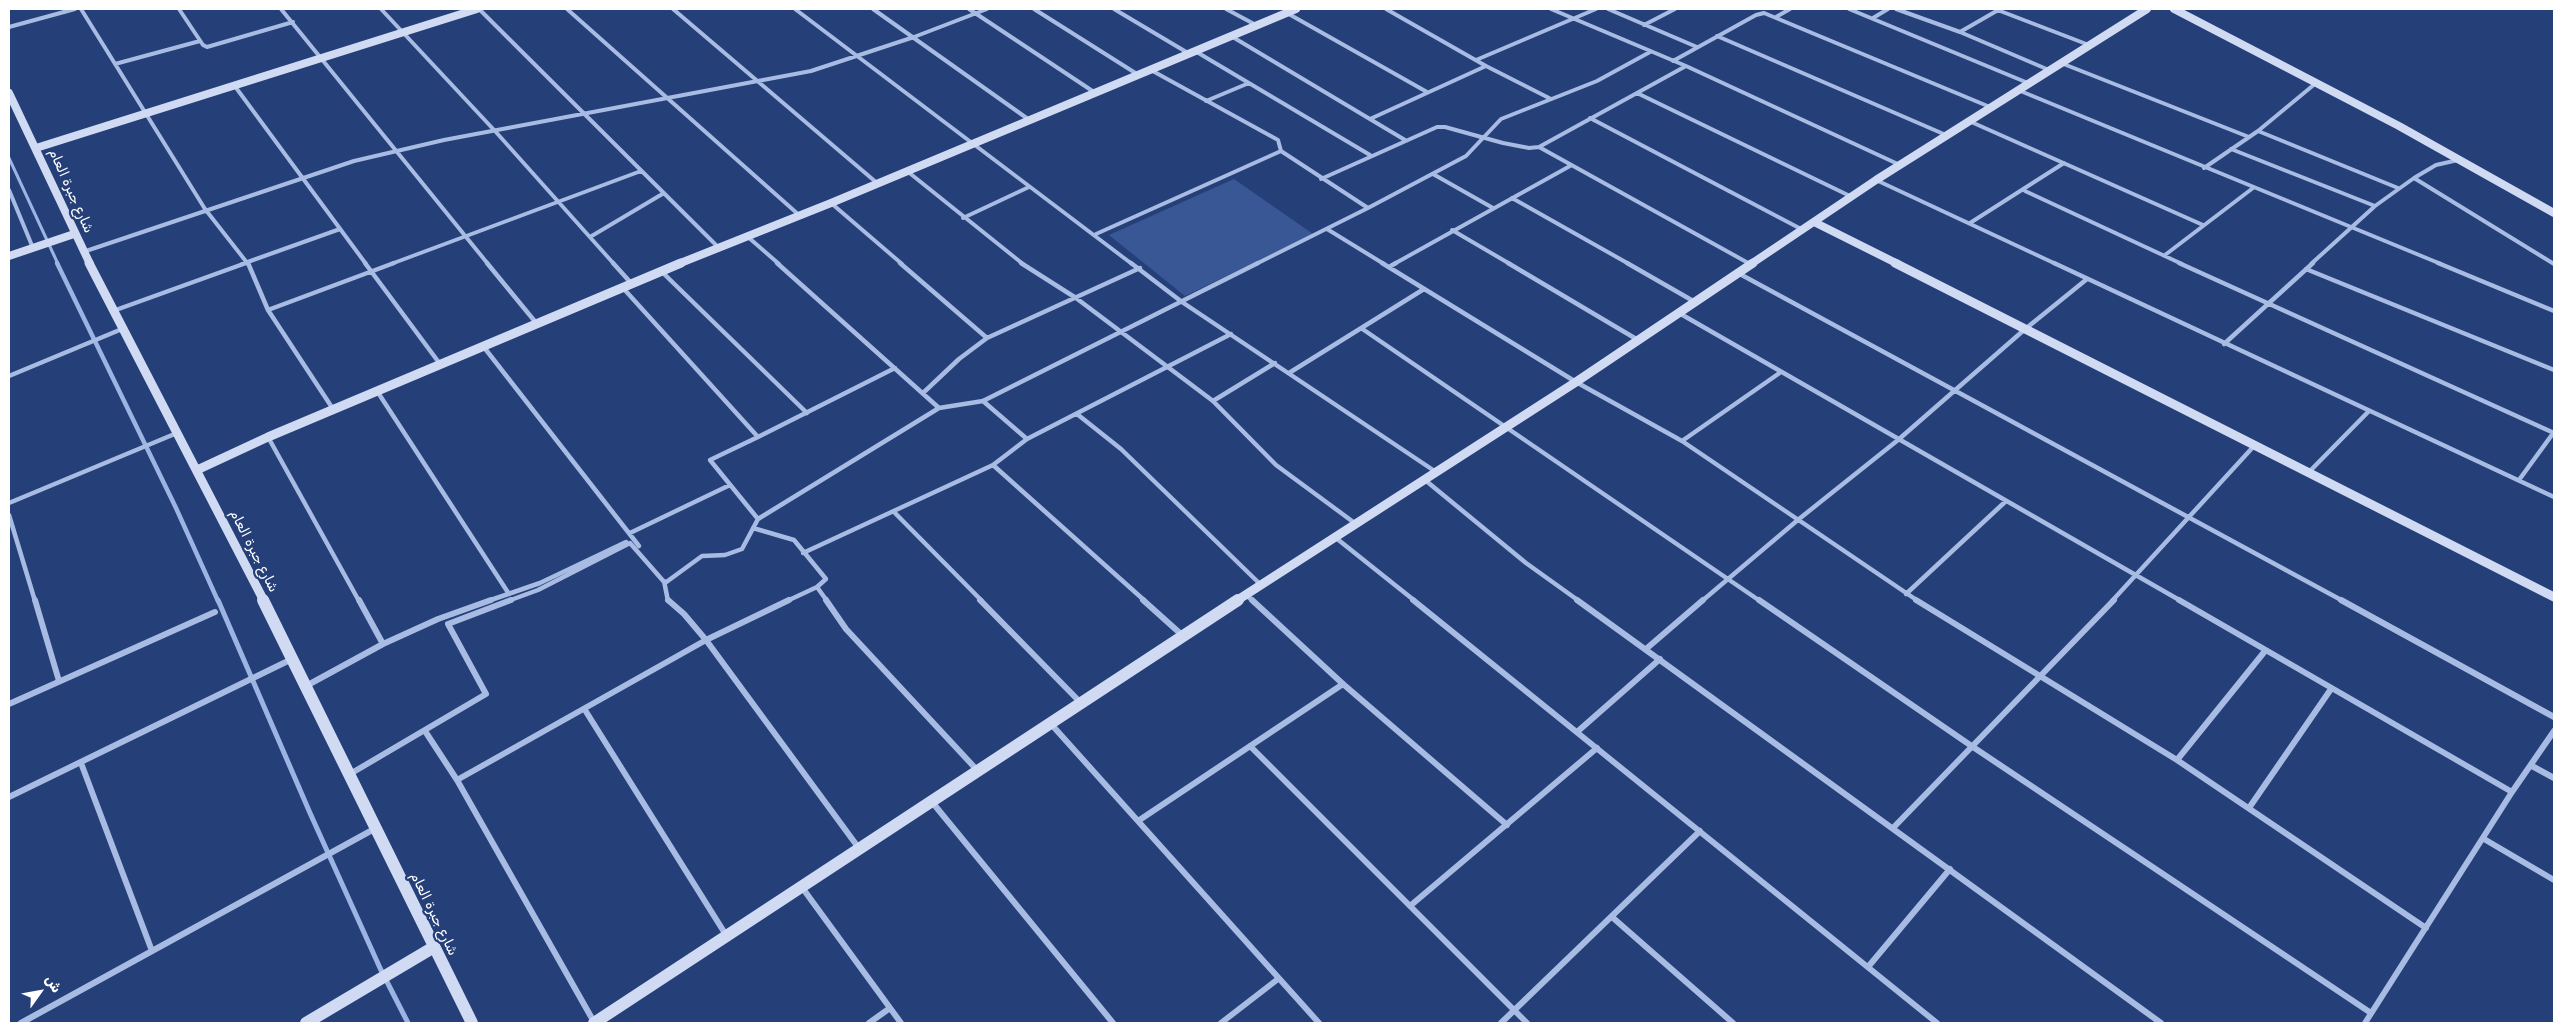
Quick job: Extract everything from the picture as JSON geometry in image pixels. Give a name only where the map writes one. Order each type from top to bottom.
[{"type":"street","points":[[9,27],[75,9]]},
{"type":"street","points":[[81,9],[205,209],[248,261],[268,310],[333,409]]},
{"type":"street","points":[[179,9],[202,46],[214,46],[293,22]]},
{"type":"street","points":[[281,9],[537,324]]},
{"type":"street","points":[[380,9],[495,131],[590,237],[627,286],[758,437]]},
{"type":"street","points":[[36,148],[478,9],[720,248]]},
{"type":"street","points":[[568,9],[799,216]]},
{"type":"street","points":[[673,9],[877,183]]},
{"type":"street","points":[[794,9],[1028,187],[1096,234],[1182,302],[1289,372],[1436,473]]},
{"type":"street","points":[[873,9],[1028,119]]},
{"type":"street","points":[[969,9],[1094,92]]},
{"type":"street","points":[[83,252],[301,177],[397,150],[583,114],[759,83],[812,71],[914,37],[987,9]]},
{"type":"street","points":[[1034,9],[1137,74]]},
{"type":"street","points":[[1114,9],[1249,83],[1370,156]]},
{"type":"street","points":[[1226,9],[1256,25]]},
{"type":"street","points":[[196,470],[377,390],[1296,9]]},
{"type":"street","points":[[1386,9],[1486,66],[1550,99]]},
{"type":"street","points":[[1551,9],[1686,66],[1900,165]]},
{"type":"street","points":[[1476,60],[1596,9]]},
{"type":"street","points":[[1608,9],[1697,47]]},
{"type":"street","points":[[1644,25],[1675,9]]},
{"type":"street","points":[[1776,17],[1790,9]]},
{"type":"street","points":[[1849,9],[2028,82]]},
{"type":"street","points":[[1872,18],[1888,9]]},
{"type":"street","points":[[1896,9],[1960,32],[2049,70]]},
{"type":"street","points":[[1960,32],[1998,9],[2089,45]]},
{"type":"street","points":[[425,730],[458,780],[595,1023],[858,847],[1182,635],[1262,586],[1576,382],[1876,180],[2028,82],[2147,9]]},
{"type":"street","points":[[2174,9],[2316,83],[2554,213]]},
{"type":"street","points":[[1287,12],[1427,92]]},
{"type":"street","points":[[1673,61],[1760,13],[1776,17],[1990,107]]},
{"type":"street","points":[[1230,36],[1405,140]]},
{"type":"street","points":[[1717,36],[1946,136]]},
{"type":"street","points":[[115,64],[200,41]]},
{"type":"street","points":[[666,582],[702,556],[725,555],[742,549],[758,518],[939,408],[983,401],[1182,302],[1466,156],[1501,119],[1597,81],[1650,52]]},
{"type":"street","points":[[2060,63],[2249,137]]},
{"type":"street","points":[[1370,119],[1486,66]]},
{"type":"street","points":[[1321,179],[1430,129],[1445,127],[1502,143],[1529,148],[1538,147],[1686,66]]},
{"type":"street","points":[[1149,69],[1278,140],[1281,151],[1368,208]]},
{"type":"street","points":[[1206,101],[1249,83]]},
{"type":"street","points":[[2204,168],[2258,131],[2316,83]]},
{"type":"street","points":[[234,85],[440,364]]},
{"type":"street","points":[[2017,90],[2554,311]]},
{"type":"street","name":"شارع جبرة العام","points":[[9,93],[74,234],[293,658],[305,687],[472,1023]]},
{"type":"street","points":[[1636,93],[1852,197]]},
{"type":"street","points":[[1590,118],[1803,230]]},
{"type":"street","points":[[1969,121],[2204,225]]},
{"type":"street","points":[[2258,131],[2398,188]]},
{"type":"street","points":[[1538,147],[1751,264]]},
{"type":"street","points":[[2231,149],[2375,206]]},
{"type":"street","points":[[1096,234],[1281,151]]},
{"type":"street","points":[[2224,344],[2375,206],[2414,178],[2436,166],[2458,160]]},
{"type":"street","points":[[1970,223],[2025,190],[2064,163]]},
{"type":"street","points":[[1388,267],[1570,166]]},
{"type":"street","points":[[268,310],[641,171]]},
{"type":"street","points":[[907,171],[1015,259],[1076,298],[1213,401],[1276,464],[1356,525]]},
{"type":"street","points":[[1433,174],[1492,208]]},
{"type":"street","points":[[2414,178],[2554,264]]},
{"type":"street","points":[[1876,180],[2368,412],[2554,497]]},
{"type":"street","points":[[963,218],[1028,187]]},
{"type":"street","points":[[2166,255],[2253,188]]},
{"type":"street","points":[[9,190],[34,248]]},
{"type":"street","points":[[2025,190],[2267,304],[2554,433],[2520,480]]},
{"type":"street","points":[[590,237],[664,194]]},
{"type":"street","points":[[1512,198],[1695,302]]},
{"type":"street","points":[[831,203],[986,338]]},
{"type":"street","points":[[1814,222],[2554,597]]},
{"type":"street","points":[[113,311],[340,228]]},
{"type":"street","points":[[1327,229],[1576,382],[1682,441],[1800,519],[1906,594],[2177,760],[2426,928]]},
{"type":"street","points":[[1452,230],[1638,340]]},
{"type":"street","points":[[9,256],[74,234]]},
{"type":"street","points":[[748,237],[939,408]]},
{"type":"street","points":[[923,393],[959,359],[986,338],[1140,268]]},
{"type":"street","points":[[2306,269],[2554,370]]},
{"type":"street","points":[[661,271],[807,414]]},
{"type":"street","points":[[1738,273],[1957,390],[2554,717]]},
{"type":"street","points":[[1646,649],[1800,519],[1898,440],[2024,330],[2087,279]]},
{"type":"street","points":[[1289,372],[1424,289]]},
{"type":"street","points":[[1679,313],[2137,576],[2265,652],[2512,792]]},
{"type":"street","points":[[1361,328],[1973,747],[2371,1013]]},
{"type":"street","points":[[9,376],[122,329]]},
{"type":"street","points":[[802,553],[993,465],[1027,439],[1231,334]]},
{"type":"street","points":[[483,346],[632,536],[666,582],[668,602],[684,614],[706,640],[858,847]]},
{"type":"street","points":[[1213,401],[1275,363]]},
{"type":"street","points":[[758,518],[710,460],[807,414],[896,368]]},
{"type":"street","points":[[1682,441],[1781,372]]},
{"type":"street","points":[[377,390],[509,594]]},
{"type":"street","points":[[983,401],[1027,439]]},
{"type":"street","points":[[2308,473],[2368,412]]},
{"type":"street","points":[[1077,414],[1146,472],[1262,586]]},
{"type":"street","points":[[9,502],[177,432]]},
{"type":"street","points":[[268,437],[383,644]]},
{"type":"street","points":[[1893,828],[2137,576],[2254,446]]},
{"type":"street","points":[[993,465],[1182,635]]},
{"type":"street","points":[[1425,480],[1526,563],[2161,1023]]},
{"type":"street","points":[[305,687],[383,644],[438,620],[540,583],[730,486]]},
{"type":"street","points":[[1906,594],[2006,501]]},
{"type":"street","points":[[894,512],[1080,702]]},
{"type":"street","points":[[9,515],[60,681]]},
{"type":"street","points":[[458,780],[706,640],[817,587],[826,579],[802,553],[794,540],[753,528]]},
{"type":"street","points":[[1336,538],[1937,1023]]},
{"type":"street","points":[[486,694],[448,624],[538,590],[630,543],[634,545],[666,582]]},
{"type":"street","points":[[538,590],[540,583]]},
{"type":"street","points":[[817,587],[846,629],[978,770]]},
{"type":"street","points":[[1246,595],[1342,684],[1507,825]]},
{"type":"street","points":[[9,704],[215,612]]},
{"type":"street","points":[[438,620],[446,625],[486,694]]},
{"type":"street","points":[[2177,760],[2265,652]]},
{"type":"street","points":[[9,798],[293,658]]},
{"type":"street","points":[[1577,732],[1660,659]]},
{"type":"street","points":[[1138,821],[1342,684]]},
{"type":"street","points":[[2249,808],[2331,689]]},
{"type":"street","points":[[349,774],[486,694]]},
{"type":"street","points":[[585,710],[726,935]]},
{"type":"street","points":[[1049,722],[1319,1023]]},
{"type":"street","points":[[2365,1023],[2484,839],[2512,792],[2532,766],[2554,731]]},
{"type":"street","points":[[1250,746],[1527,1023]]},
{"type":"street","points":[[1410,906],[1597,748]]},
{"type":"street","points":[[81,763],[152,951]]},
{"type":"street","points":[[2532,766],[2554,778]]},
{"type":"street","points":[[930,800],[1113,1023]]},
{"type":"street","points":[[21,1023],[376,828]]},
{"type":"street","points":[[1500,1023],[1700,831]]},
{"type":"street","points":[[2484,839],[2554,880]]},
{"type":"street","points":[[1868,968],[1950,869]]},
{"type":"street","points":[[801,886],[901,1023]]},
{"type":"street","points":[[1612,917],[1733,1023]]},
{"type":"street","points":[[306,1023],[434,947]]},
{"type":"street","points":[[1221,1023],[1278,979]]},
{"type":"street","points":[[869,1023],[890,1008]]},
{"type":"shaded area","points":[[1234,179],[1313,234],[1185,296],[1109,235]]},
{"type":"waterway","points":[[9,158],[58,264]]},
{"type":"waterway","points":[[57,263],[176,508],[218,601]]},
{"type":"waterway","points":[[218,600],[310,813],[380,968],[408,1023]]}]
